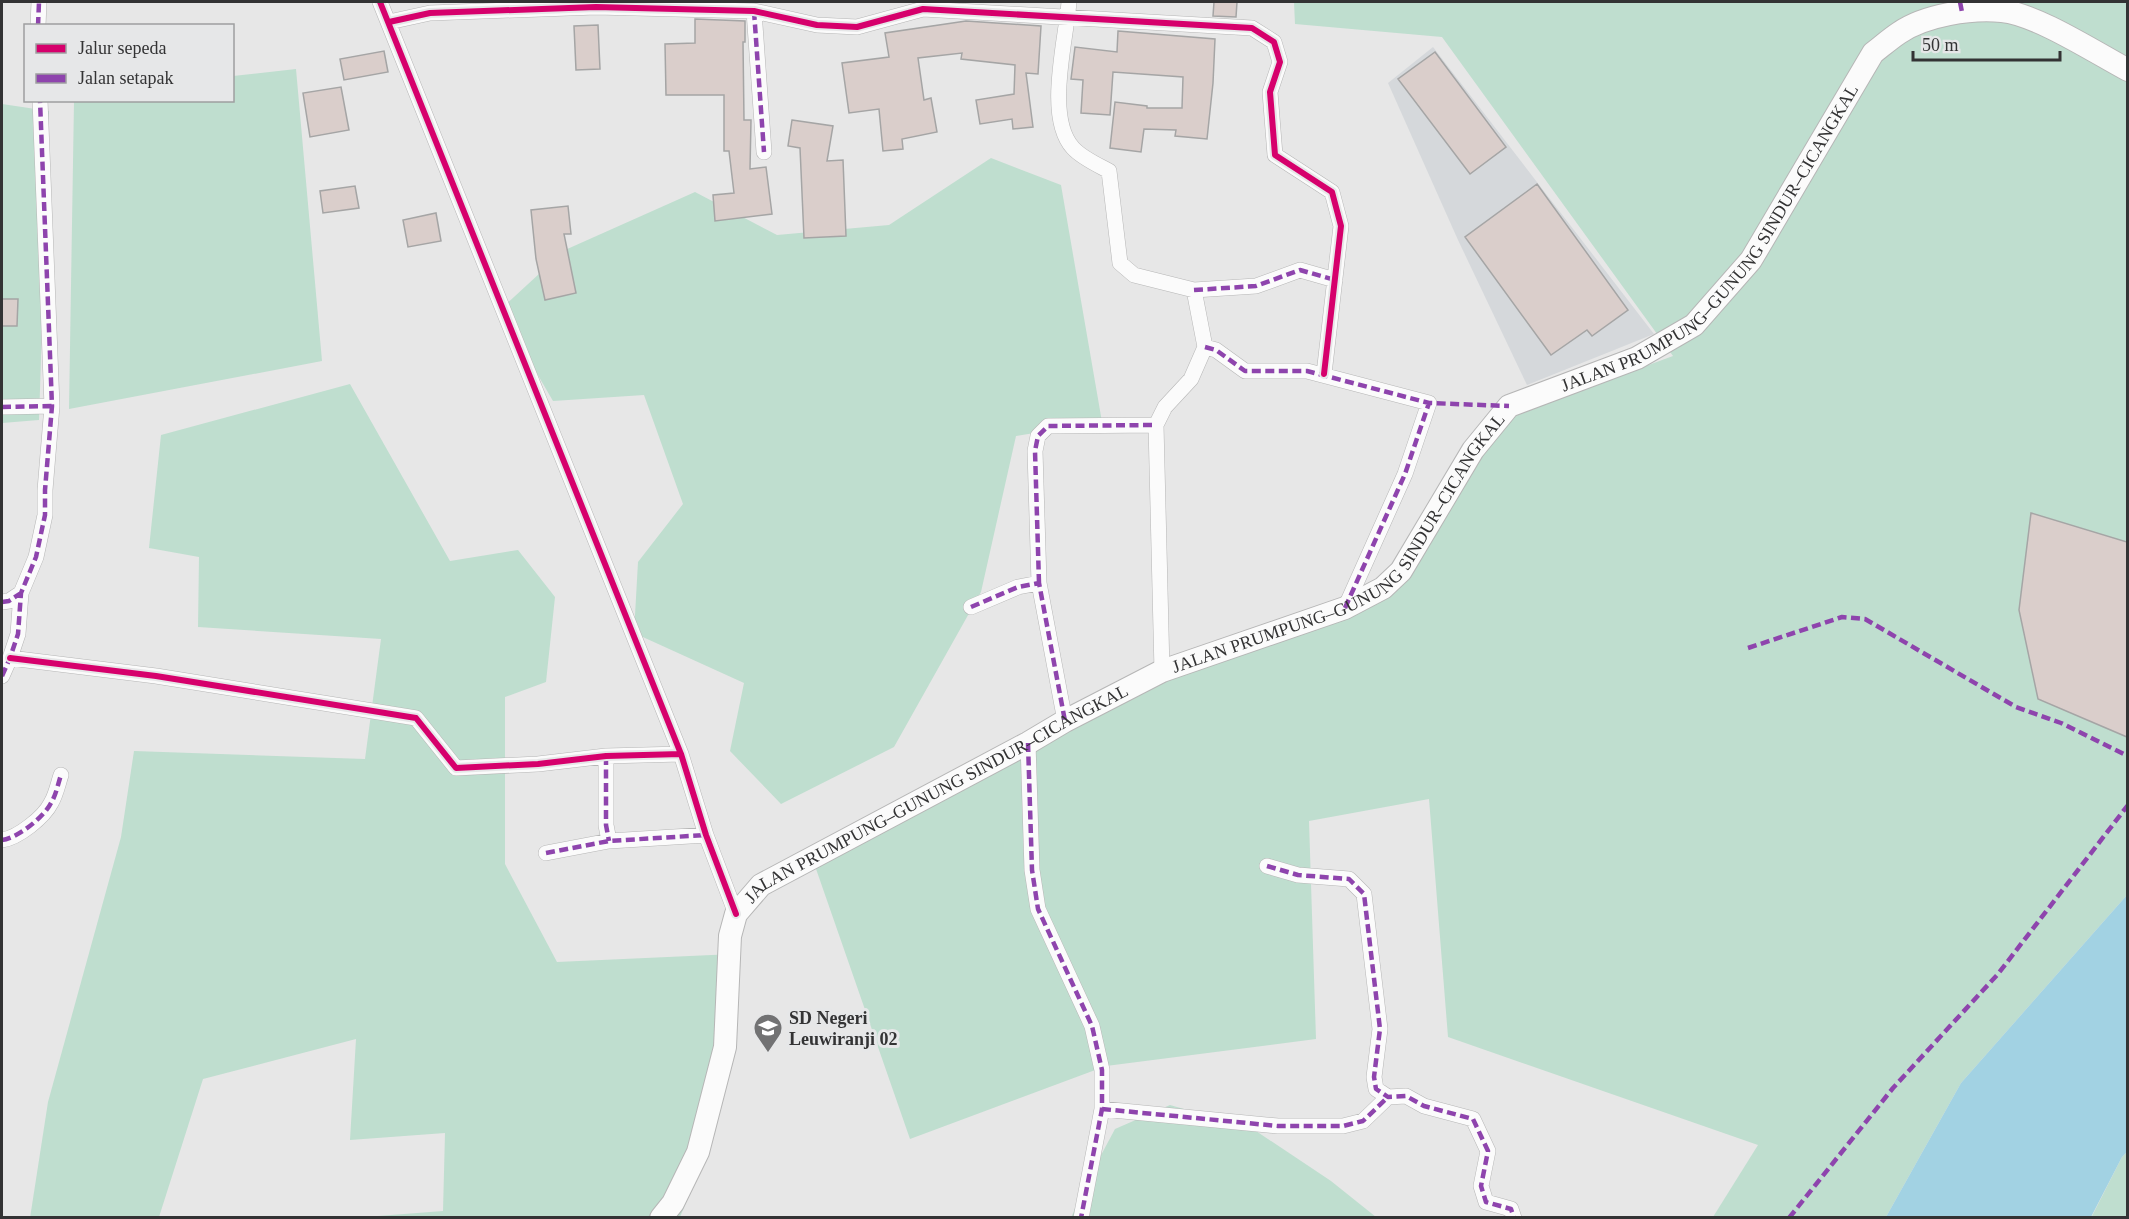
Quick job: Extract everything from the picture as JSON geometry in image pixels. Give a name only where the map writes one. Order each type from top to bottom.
[{"type":"main road","name":"JALAN PRUMPUNG–GUNUNG SINDUR–CICANGKAL","points":[[661,1218],[673,1203],[698,1152],[725,1047],[730,936],[736,914],[761,885],[1162,671],[1345,608],[1383,588],[1401,571],[1473,450],[1509,406],[1637,357],[1694,325],[1751,260],[1873,53],[1900,31],[1929,19],[1962,12],[2003,11],[2039,22],[2127,70]]},
{"type":"street","points":[[38,24],[39,2]]},
{"type":"street","points":[[380,2],[681,754],[706,835],[736,914]]},
{"type":"street","points":[[1069,2],[1059,85],[1062,130],[1074,149],[1109,171],[1120,263],[1134,275],[1194,290],[1256,286],[1300,270],[1335,280]]},
{"type":"street","points":[[389,22],[430,13],[596,7],[754,10],[818,25],[857,27],[923,9],[1252,28],[1274,42],[1280,62],[1270,92],[1275,155],[1332,192],[1341,226],[1324,374]]},
{"type":"street","points":[[754,10],[764,152]]},
{"type":"street","points":[[2,676],[18,634],[21,593],[36,557],[45,515],[52,406],[40,102]]},
{"type":"street","points":[[1162,671],[1156,425],[1165,407],[1191,379],[1205,347],[1194,290]]},
{"type":"street","points":[[1205,347],[1216,350],[1245,370],[1307,370],[1429,403],[1405,474],[1345,608]]},
{"type":"street","points":[[2,407],[52,406]]},
{"type":"street","points":[[1065,721],[1039,583],[1035,451],[1038,436],[1048,426],[1156,425]]},
{"type":"street","points":[[971,607],[1018,587],[1039,583]]},
{"type":"street","points":[[2,602],[9,601],[21,593]]},
{"type":"street","points":[[10,658],[156,676],[417,718],[456,768],[538,764],[606,756],[681,754]]},
{"type":"street","points":[[1028,743],[1032,870],[1038,909],[1092,1026],[1102,1070],[1102,1109],[1081,1218]]},
{"type":"street","points":[[606,756],[606,825],[609,841]]},
{"type":"street","points":[[2,840],[10,839],[26,829],[51,804],[61,775]]},
{"type":"street","points":[[546,853],[609,841],[706,835]]},
{"type":"street","points":[[1267,866],[1298,875],[1349,879],[1364,894],[1380,1029],[1374,1077],[1376,1089],[1388,1097],[1406,1096],[1424,1106],[1473,1119],[1488,1151],[1481,1186],[1486,1202],[1511,1209],[1514,1218]]},
{"type":"street","points":[[1102,1109],[1278,1126],[1342,1126],[1363,1121],[1388,1097]]},
{"type":"shaded area","points":[[1433,47],[1654,334],[1527,385],[1458,240],[1388,83]]},
{"type":"green space","points":[[1294,2],[2127,2],[2127,895],[1961,1083],[1886,1217],[1713,1217],[1758,1145],[1448,1037],[1429,799],[1309,821],[1316,1039],[1106,1066],[910,1139],[815,866],[1132,692],[1379,596],[1460,456],[1523,411],[1673,356],[1442,37],[1295,24]]},
{"type":"green space","points":[[296,69],[322,361],[69,409],[74,102],[234,102],[234,76]]},
{"type":"green space","points":[[2,104],[49,111],[39,420],[2,423]]},
{"type":"green space","points":[[991,158],[1061,185],[1102,422],[1016,436],[981,592],[894,747],[781,804],[730,751],[744,683],[634,633],[638,562],[683,504],[644,395],[553,401],[500,310],[565,250],[695,192],[777,235],[889,225]]},
{"type":"green space","points":[[350,384],[450,561],[518,550],[555,597],[546,682],[505,697],[505,864],[557,962],[734,954],[715,1133],[680,1217],[365,1217],[443,1211],[445,1133],[350,1140],[356,1039],[203,1079],[159,1217],[30,1218],[48,1102],[121,837],[134,751],[365,759],[381,639],[198,627],[199,557],[149,548],[161,435]]},
{"type":"green space","points":[[1170,1105],[1253,1129],[1331,1181],[1376,1217],[1071,1218],[1084,1187],[1115,1129]]},
{"type":"green space","points":[[2127,1152],[2127,1217],[2091,1218],[2122,1157]]},
{"type":"water","points":[[2127,895],[2127,1152],[2122,1157],[2091,1217],[1886,1217],[1961,1083]]},
{"type":"building","points":[[1214,2],[1237,2],[1236,17],[1213,16]]},
{"type":"building","points":[[695,19],[745,21],[744,120],[751,120],[750,169],[766,167],[772,214],[715,221],[713,195],[734,193],[729,151],[724,151],[724,95],[666,95],[665,44],[695,43]]},
{"type":"building","points":[[966,21],[1041,26],[1038,74],[1026,73],[1033,127],[1013,129],[1012,119],[980,124],[976,100],[1014,94],[1015,65],[961,59],[962,53],[918,58],[924,100],[931,98],[937,132],[902,139],[903,149],[883,151],[879,109],[849,113],[842,63],[889,57],[885,33]]},
{"type":"building","points":[[598,25],[600,69],[576,70],[574,26]]},
{"type":"building","points":[[1118,31],[1215,39],[1207,139],[1175,136],[1176,130],[1144,129],[1141,152],[1110,148],[1115,102],[1147,106],[1147,108],[1182,108],[1183,77],[1113,72],[1110,115],[1081,113],[1083,80],[1071,79],[1075,47],[1117,52]]},
{"type":"building","points":[[384,51],[388,72],[344,80],[340,59]]},
{"type":"building","points":[[1435,52],[1506,147],[1470,174],[1398,79]]},
{"type":"building","points":[[341,87],[349,130],[310,137],[303,93]]},
{"type":"building","points":[[792,120],[833,126],[827,161],[843,160],[846,236],[804,238],[800,148],[788,146]]},
{"type":"building","points":[[1537,184],[1628,310],[1592,336],[1587,330],[1551,355],[1465,237]]},
{"type":"building","points":[[355,186],[359,208],[323,213],[320,191]]},
{"type":"building","points":[[568,206],[571,234],[564,234],[576,293],[545,300],[536,259],[531,210]]},
{"type":"building","points":[[436,213],[441,241],[408,247],[403,220]]},
{"type":"building","points":[[2,299],[18,299],[17,326],[2,326]]},
{"type":"building","points":[[2031,513],[2127,542],[2127,737],[2038,699],[2019,610]]},
{"type":"marked path","points":[[38,24],[39,2]]},
{"type":"marked path","points":[[1960,2],[1962,12]]},
{"type":"marked path","points":[[754,11],[764,152]]},
{"type":"marked path","points":[[2,676],[18,634],[21,593],[36,557],[45,515],[52,406],[40,102]]},
{"type":"marked path","points":[[1194,290],[1256,286],[1300,270],[1335,280]]},
{"type":"marked path","points":[[1205,347],[1216,350],[1245,371],[1307,371],[1429,403],[1509,406]]},
{"type":"marked path","points":[[1345,608],[1405,474],[1429,403]]},
{"type":"marked path","points":[[2,407],[52,406]]},
{"type":"marked path","points":[[1039,583],[1035,451],[1038,436],[1048,426],[1156,425]]},
{"type":"marked path","points":[[971,607],[1018,587],[1039,583],[1065,721]]},
{"type":"marked path","points":[[2,602],[9,601],[21,593]]},
{"type":"marked path","points":[[1748,648],[1842,617],[1865,619],[2016,707],[2061,723],[2128,756]]},
{"type":"marked path","points":[[1028,743],[1032,870],[1038,909],[1092,1026],[1102,1070],[1102,1109],[1081,1218]]},
{"type":"marked path","points":[[606,756],[606,825],[609,841]]},
{"type":"marked path","points":[[2,840],[23,831],[48,809],[61,775]]},
{"type":"marked path","points":[[1789,1218],[1893,1088],[1998,974],[2128,805]]},
{"type":"marked path","points":[[546,853],[609,841],[706,835]]},
{"type":"marked path","points":[[1267,866],[1298,875],[1349,879],[1364,894],[1380,1029],[1374,1077],[1376,1089],[1388,1097],[1406,1096],[1424,1106],[1473,1119],[1488,1151],[1481,1186],[1486,1202],[1511,1209],[1514,1218]]},
{"type":"marked path","points":[[1102,1109],[1278,1126],[1343,1126],[1363,1121],[1388,1097]]},
{"type":"cycle path","points":[[380,2],[681,754],[706,835],[736,914]]},
{"type":"cycle path","points":[[389,22],[430,13],[596,7],[754,11],[817,25],[857,27],[923,9],[1252,28],[1274,42],[1280,62],[1270,92],[1275,155],[1332,192],[1341,226],[1324,374]]},
{"type":"cycle path","points":[[10,658],[156,676],[416,718],[456,768],[538,764],[606,756],[681,754]]},
{"type":"place","name":"SD Negeri Leuwiranji 02","points":[[768,1054]]}]
